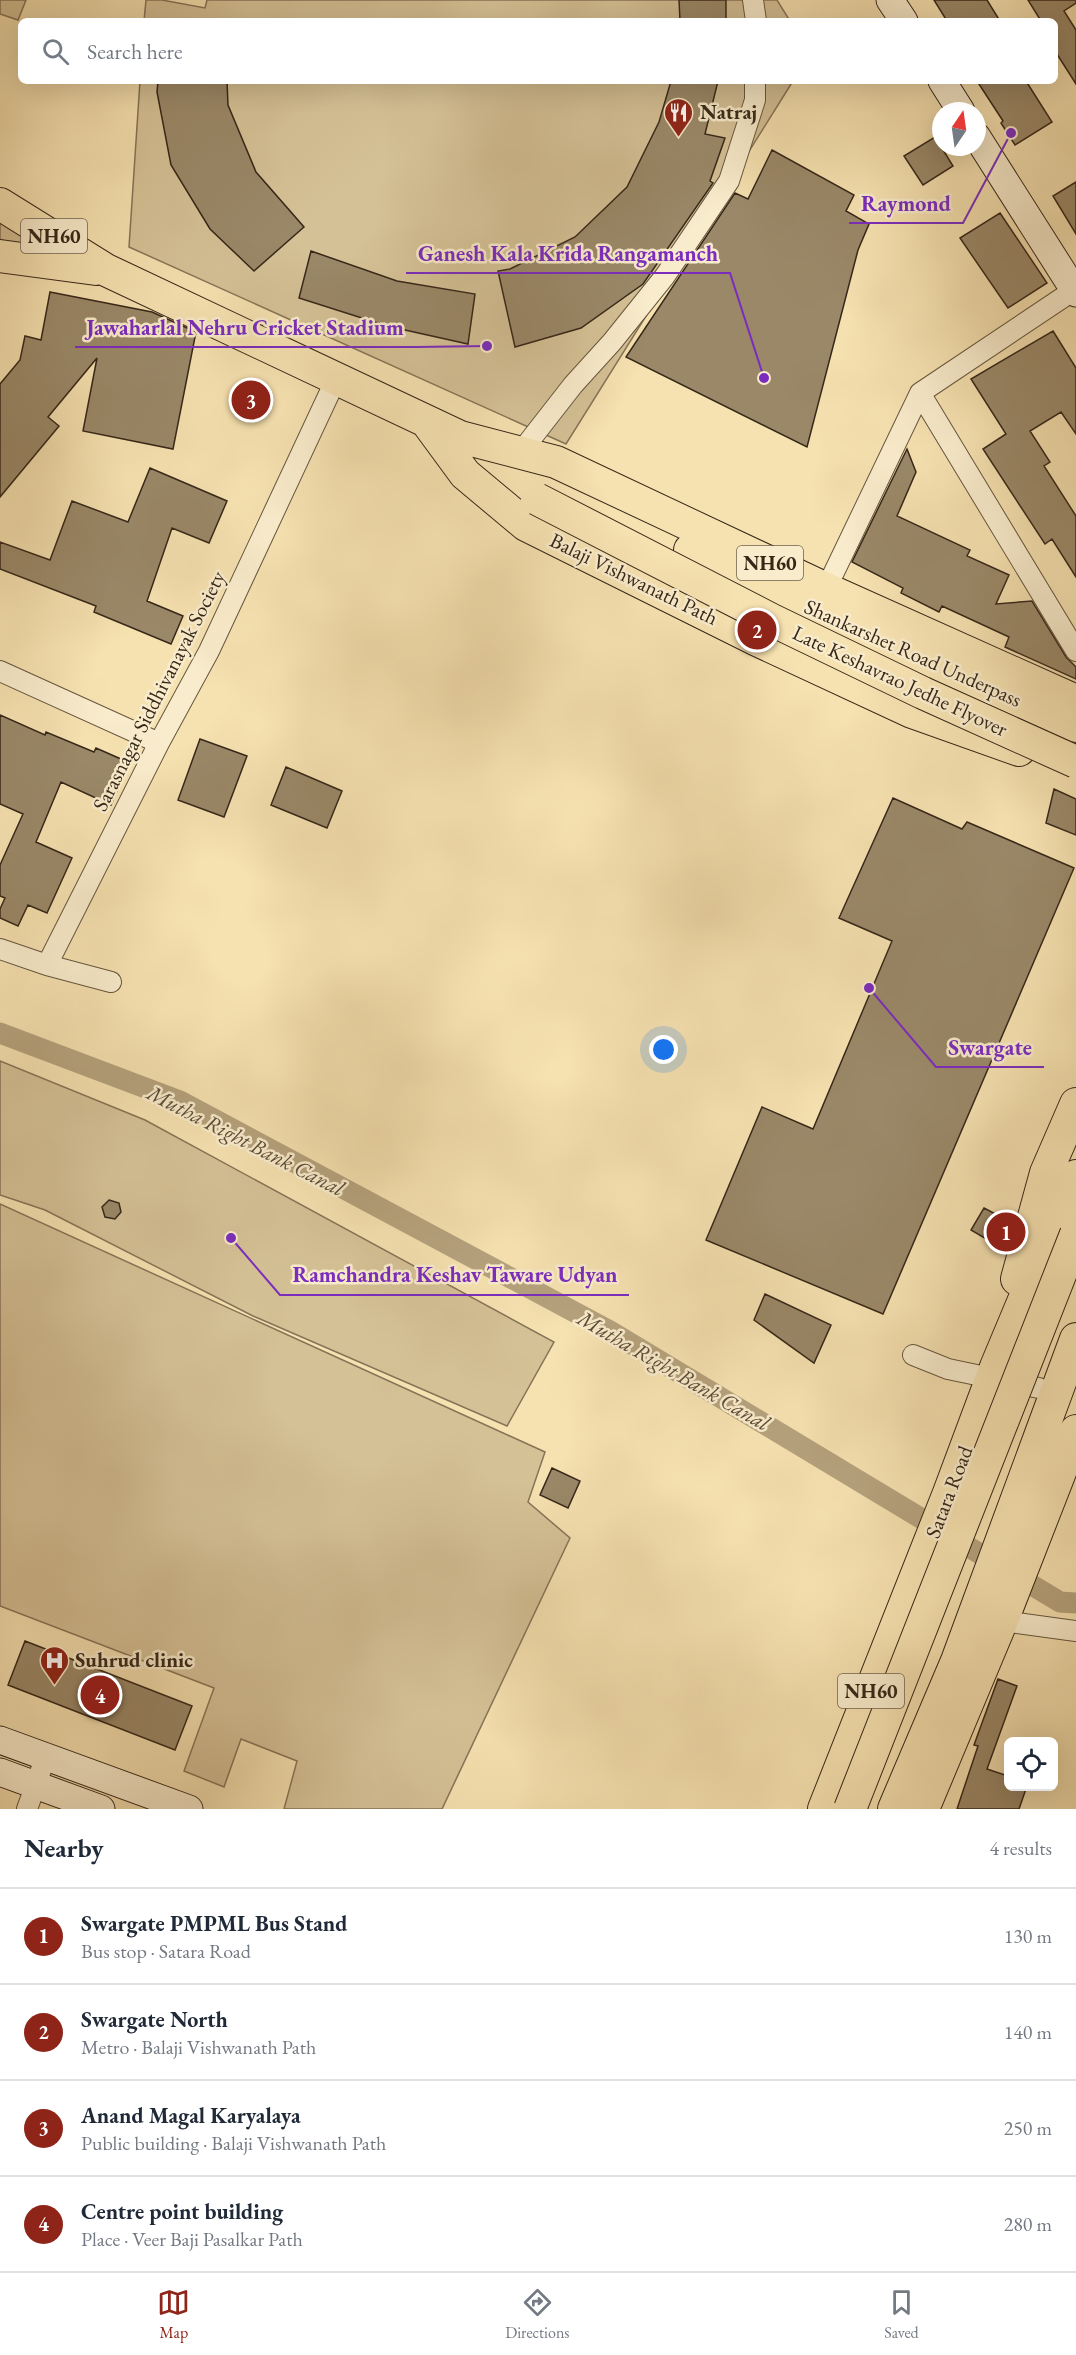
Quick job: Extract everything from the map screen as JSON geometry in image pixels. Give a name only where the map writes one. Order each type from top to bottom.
[{"type":"highway","name":"Balaji Vishwanath Path","points":[[0,204],[106,270],[460,437],[556,462],[826,589],[1076,701]]},
{"type":"highway","name":"Balaji Vishwanath Path","points":[[0,256],[106,270]]},
{"type":"highway","name":"Balaji Vishwanath Path","points":[[425,420],[465,474],[526,525],[755,639],[912,712],[1076,771]]},
{"type":"highway","name":"Shankarshet Road Underpass","points":[[460,437],[778,591],[1076,726]]},
{"type":"highway","name":"Late Keshavrao Jedhe Flyover","points":[[465,474],[537,498],[774,621],[923,693],[1076,762]]},
{"type":"highway","points":[[994,1372],[1046,1173],[1076,1104]]},
{"type":"highway","name":"Satara Road","points":[[824,1809],[950,1493],[994,1372],[1076,1176]]},
{"type":"highway","points":[[850,1809],[1076,1234]]},
{"type":"highway","points":[[894,1809],[957,1661],[1076,1339]]},
{"type":"highway","points":[[922,1809],[1004,1617],[1076,1431]]},
{"type":"main road","points":[[944,84],[955,102]]},
{"type":"main road","points":[[986,151],[1075,291]]},
{"type":"main road","points":[[0,1740],[189,1809]]},
{"type":"main road","points":[[0,1772],[31,1797],[101,1809]]},
{"type":"street","points":[[753,0],[756,18]]},
{"type":"street","points":[[520,453],[573,385],[612,342],[665,276],[729,181],[755,100],[755,84]]},
{"type":"street","points":[[826,589],[920,393],[1075,291]]},
{"type":"street","name":"Sarasnagar Siddhivanayak Society","points":[[47,965],[208,651],[337,377]]},
{"type":"street","points":[[920,393],[1076,651]]},
{"type":"street","points":[[0,671],[159,743]]},
{"type":"street","points":[[0,949],[47,965],[111,982]]},
{"type":"street","points":[[913,1355],[948,1369],[994,1372],[1039,1388]]},
{"type":"street","points":[[1004,1617],[1076,1630]]},
{"type":"street","points":[[31,1797],[46,1756]]},
{"type":"shaded area","points":[[0,0],[26,0],[18,20],[0,14]]},
{"type":"shaded area","points":[[146,0],[162,0],[205,8],[207,0],[777,0],[788,18],[144,18]]},
{"type":"shaded area","points":[[140,84],[791,84],[566,444],[129,247]]},
{"type":"shaded area","points":[[0,214],[61,250],[0,240]]},
{"type":"shaded area","points":[[0,1061],[145,1120],[554,1342],[507,1426],[253,1316],[45,1210],[0,1195]]},
{"type":"shaded area","points":[[0,1204],[545,1452],[528,1502],[570,1538],[442,1809],[284,1809],[297,1761],[241,1739],[224,1787],[184,1771],[214,1688],[0,1606]]},
{"type":"building","points":[[679,0],[726,0],[726,18],[680,18]]},
{"type":"building","points":[[934,0],[987,0],[998,18],[945,18]]},
{"type":"building","points":[[1028,0],[1076,0],[1076,3],[1064,11],[1076,30],[1076,84],[1058,56],[1058,18],[1039,18]]},
{"type":"building","points":[[158,84],[227,84],[228,105],[256,172],[304,227],[254,271],[210,229],[171,165],[157,92]]},
{"type":"building","points":[[670,84],[717,84],[705,134],[725,138],[710,181],[713,183],[643,284],[581,328],[515,347],[498,271],[510,269],[575,237],[627,187],[659,122]]},
{"type":"building","points":[[979,84],[1028,84],[1052,122],[1015,145],[1001,123],[1003,121]]},
{"type":"building","points":[[932,139],[932,156],[947,156],[953,166],[923,185],[904,156]]},
{"type":"building","points":[[772,150],[854,195],[846,211],[869,224],[858,250],[807,447],[626,357],[735,193],[748,199]]},
{"type":"building","points":[[1076,182],[1076,234],[1053,196]]},
{"type":"building","points":[[1000,213],[1047,283],[1008,308],[960,238]]},
{"type":"building","points":[[311,251],[397,281],[475,294],[468,344],[387,326],[299,298]]},
{"type":"building","points":[[50,292],[152,312],[196,332],[173,449],[83,431],[97,358],[48,417],[59,426],[0,497],[0,384],[20,360],[25,336],[41,340]]},
{"type":"building","points":[[1053,331],[1076,368],[1076,434],[1061,412],[1030,431],[1050,462],[1044,466],[1076,516],[1076,577],[1052,539],[1045,544],[983,449],[1006,434],[971,379]]},
{"type":"building","points":[[907,449],[916,472],[897,516],[970,550],[967,556],[1009,575],[996,604],[1032,601],[1066,657],[1076,667],[1076,679],[1005,647],[1009,637],[942,606],[939,612],[901,593],[903,588],[852,562]]},
{"type":"building","points":[[150,468],[227,501],[209,543],[172,528],[147,601],[183,616],[171,644],[94,612],[96,606],[0,569],[0,542],[50,560],[72,501],[128,522]]},
{"type":"building","points":[[0,715],[45,735],[46,732],[94,752],[96,748],[130,763],[111,805],[61,782],[36,842],[72,858],[47,913],[28,905],[18,926],[0,918],[0,909],[5,898],[0,896],[0,865],[23,814],[0,804]]},
{"type":"building","points":[[200,739],[247,756],[224,817],[178,800]]},
{"type":"building","points":[[286,767],[342,791],[327,828],[271,805]]},
{"type":"building","points":[[1054,789],[1076,799],[1076,835],[1046,823]]},
{"type":"building","points":[[893,798],[962,829],[967,822],[1074,868],[883,1314],[706,1240],[762,1107],[813,1129],[892,941],[839,918]]},
{"type":"building","points":[[109,1200],[119,1203],[121,1212],[115,1219],[105,1217],[102,1207]]},
{"type":"building","points":[[984,1208],[1007,1220],[993,1243],[971,1230]]},
{"type":"building","points":[[765,1294],[831,1325],[814,1363],[754,1320]]},
{"type":"building","points":[[552,1468],[580,1481],[568,1508],[540,1495]]},
{"type":"building","points":[[25,1641],[192,1706],[175,1750],[8,1685]]},
{"type":"building","points":[[998,1679],[1017,1686],[987,1769],[1004,1775],[1004,1791],[1025,1791],[1019,1809],[957,1809],[978,1746],[974,1745]]},
{"type":"waterway","name":"Mutha Right Bank Canal","points":[[0,1033],[180,1101],[610,1331],[1060,1602],[1076,1603]]},
{"type":"place","name":"Raymond","points":[[1011,133]]},
{"type":"place","name":"Natraj","points":[[679,138]]},
{"type":"place","name":"Jawaharlal Nehru Cricket Stadium","points":[[487,346]]},
{"type":"place","name":"Ganesh Kala Krida Rangamanch","points":[[764,378]]},
{"type":"place","name":"Anand Magal Karyalaya","points":[[251,400]]},
{"type":"place","name":"Swargate North","points":[[757,630]]},
{"type":"place","name":"Swargate","points":[[869,988]]},
{"type":"place","name":"Swargate PMPML Bus Stand","points":[[1006,1232]]},
{"type":"place","name":"Ramchandra Keshav Taware Udyan","points":[[231,1238]]},
{"type":"place","name":"Suhrud clinic","points":[[54,1686]]},
{"type":"place","name":"Centre point building","points":[[100,1695]]}]
